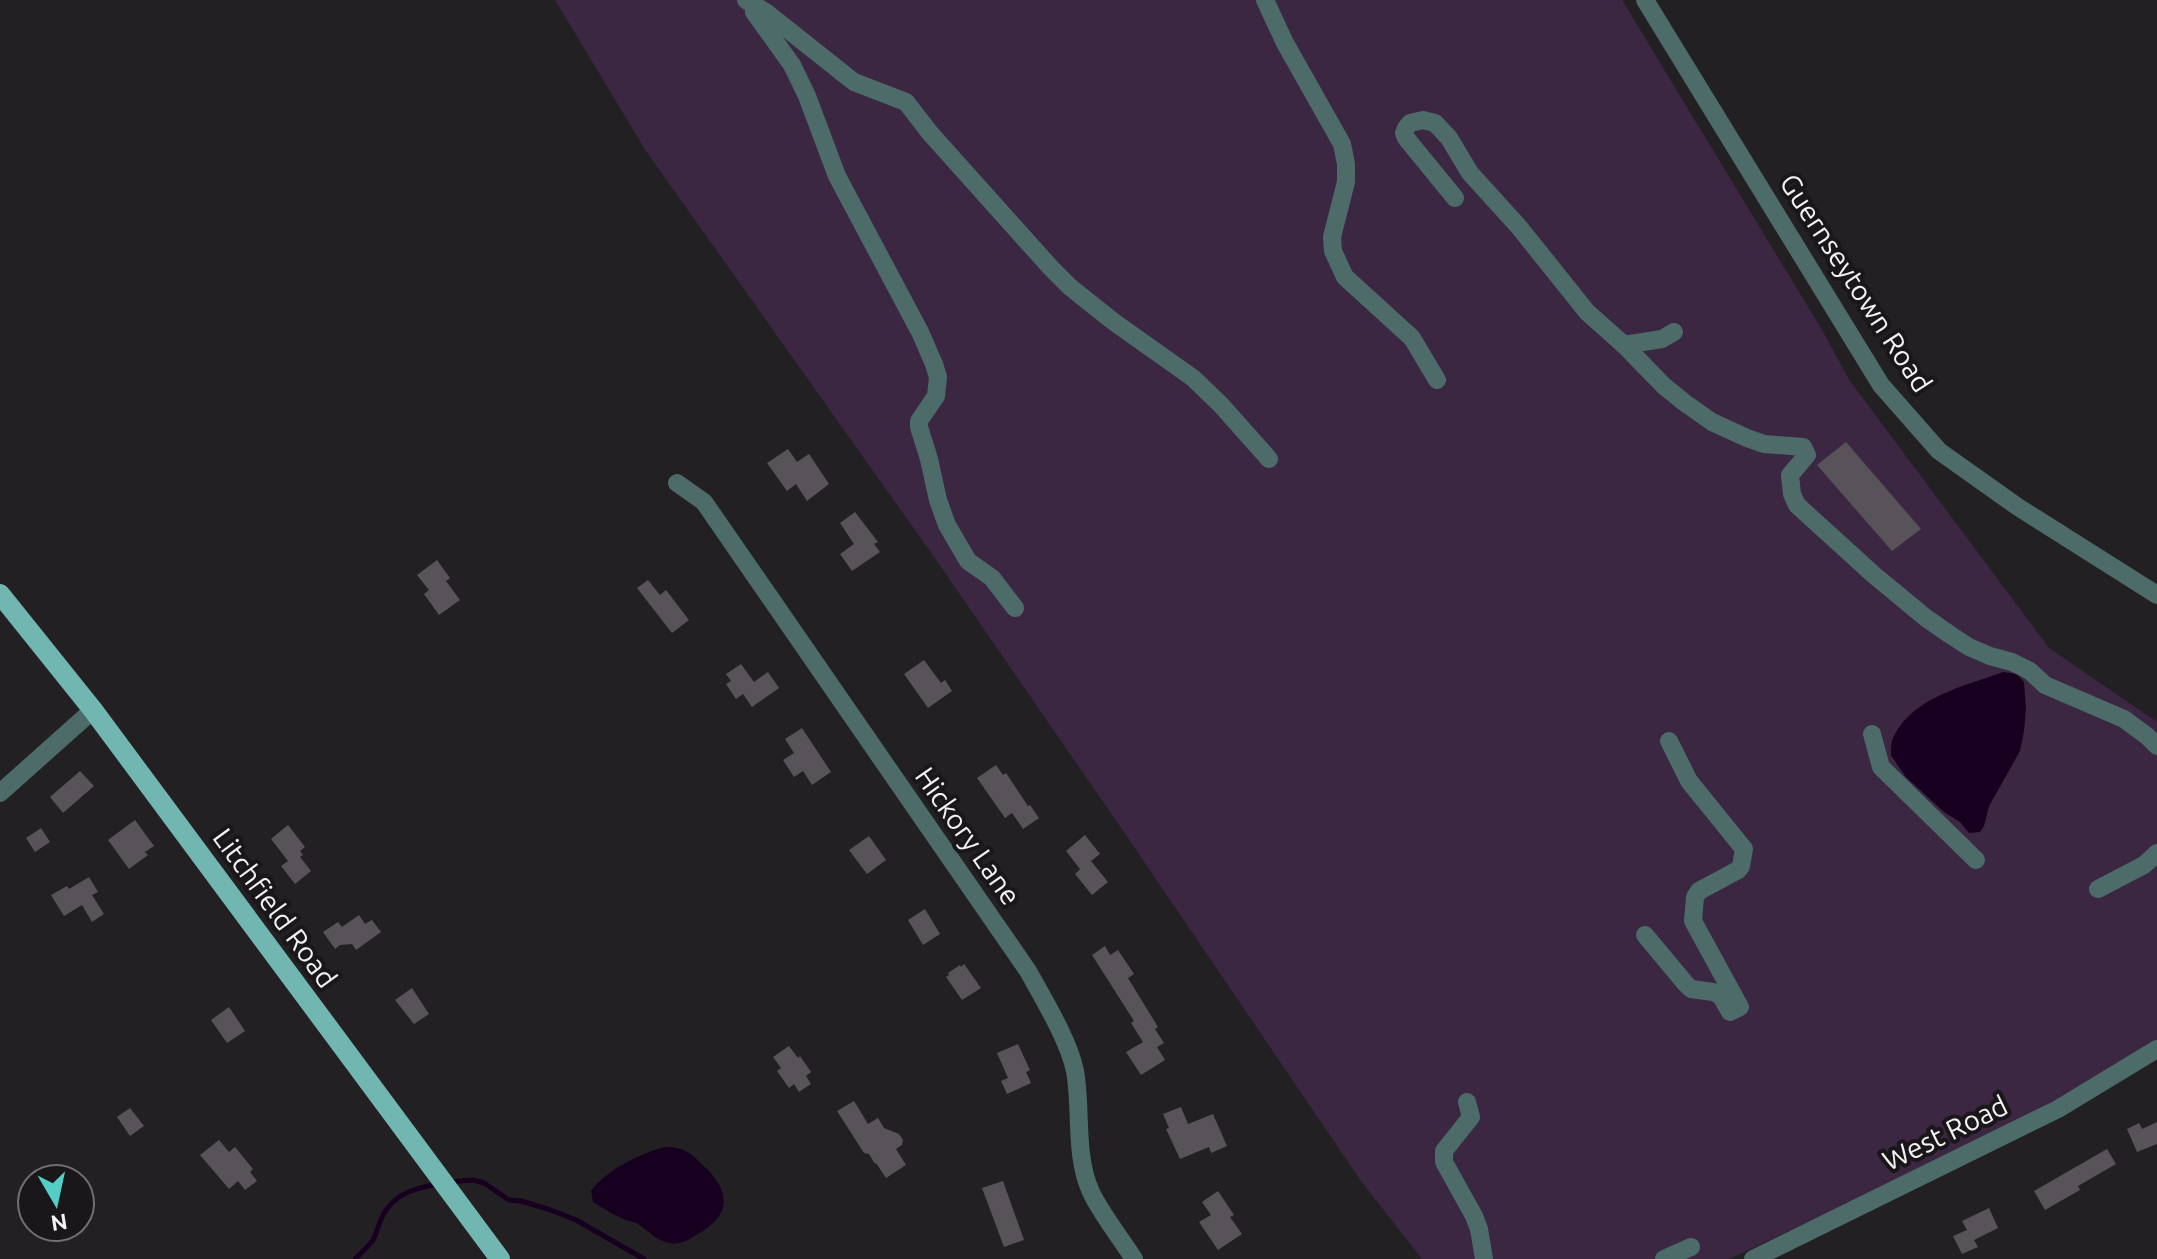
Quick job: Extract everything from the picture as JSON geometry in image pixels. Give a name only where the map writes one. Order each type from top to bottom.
[{"type":"main road","name":"Litchfield Road","points":[[0,594],[93,710],[500,1259]]},
{"type":"street","points":[[745,0],[791,31],[854,82],[906,102],[930,133],[1070,287],[1193,378],[1269,459]]},
{"type":"street","points":[[745,0],[792,65],[837,176],[934,364],[938,377],[936,396],[919,421],[919,427],[947,525],[968,561],[992,578],[1015,608]]},
{"type":"street","points":[[1265,0],[1285,43],[1342,144],[1346,182],[1332,237],[1333,251],[1339,265],[1345,277],[1412,338],[1437,380]]},
{"type":"street","name":"Guernseytown Road","points":[[1645,0],[1881,385],[1939,451],[2018,507],[2157,595]]},
{"type":"street","points":[[1455,198],[1406,138],[1404,133],[1410,123],[1429,121],[1441,128],[1470,173],[1519,227],[1587,312],[1664,386],[1712,422],[1738,435],[1764,444],[1803,447],[1807,455],[1790,475],[1797,505],[1874,575],[1926,618],[1969,647],[2012,662],[2030,671],[2045,685],[2124,719],[2157,746]]},
{"type":"street","points":[[1624,345],[1662,339],[1674,332]]},
{"type":"street","name":"Hickory Lane","points":[[677,483],[704,502],[1028,971],[1056,1022],[1074,1067],[1082,1161],[1091,1192],[1134,1259]]},
{"type":"street","points":[[0,793],[93,710]]},
{"type":"street","points":[[1645,935],[1691,989],[1721,996],[1730,1012],[1740,1007],[1693,921],[1695,897],[1699,891],[1738,870],[1744,849],[1689,781],[1669,741]]},
{"type":"street","points":[[1865,741],[1881,767],[1976,860]]},
{"type":"street","points":[[2098,889],[2144,865],[2157,853]]},
{"type":"street","name":"West Road","points":[[1753,1259],[2058,1109],[2157,1049]]},
{"type":"street","points":[[1467,1102],[1471,1117],[1444,1151],[1444,1162],[1474,1216],[1484,1259]]},
{"type":"street","points":[[1664,1259],[1691,1247]]},
{"type":"shaded area","points":[[555,0],[1622,0],[1850,381],[2049,648],[2157,722],[2157,1044],[2033,1117],[1729,1259],[1422,1259],[1361,1181],[932,554],[646,151]]},
{"type":"shaded area","points":[[2003,672],[2017,674],[2024,682],[2026,708],[2020,751],[1989,806],[1984,826],[1980,832],[1969,833],[1905,776],[1891,755],[1892,743],[1903,722],[1928,702]]},
{"type":"shaded area","points":[[665,1147],[679,1148],[693,1156],[715,1179],[723,1196],[724,1204],[716,1220],[684,1242],[660,1240],[638,1224],[593,1202],[591,1191],[606,1176],[645,1153]]},
{"type":"building","points":[[1846,442],[1921,529],[1892,551],[1817,465]]},
{"type":"building","points":[[788,449],[797,462],[809,454],[829,484],[807,501],[796,484],[787,491],[767,463]]},
{"type":"building","points":[[855,512],[878,542],[874,544],[880,552],[852,571],[840,554],[854,544],[840,523]]},
{"type":"building","points":[[437,560],[450,578],[446,581],[460,600],[439,615],[424,594],[429,590],[417,575]]},
{"type":"building","points":[[648,580],[660,595],[666,590],[689,620],[672,633],[637,588]]},
{"type":"building","points":[[924,660],[941,683],[945,680],[952,691],[928,708],[904,674]]},
{"type":"building","points":[[741,664],[754,682],[768,672],[779,688],[752,707],[743,694],[736,699],[726,684],[731,681],[726,674]]},
{"type":"building","points":[[802,728],[831,772],[812,785],[803,771],[794,777],[783,760],[794,753],[785,739]]},
{"type":"building","points":[[996,765],[1003,775],[1006,773],[1039,818],[1023,829],[1012,813],[1005,818],[977,778]]},
{"type":"building","points":[[80,771],[94,786],[63,813],[50,797]]},
{"type":"building","points":[[135,820],[154,846],[145,852],[148,855],[129,869],[108,840]]},
{"type":"building","points":[[288,825],[305,847],[300,851],[303,855],[300,857],[311,871],[295,884],[281,866],[288,861],[271,839]]},
{"type":"building","points":[[41,828],[50,842],[35,852],[26,838]]},
{"type":"building","points":[[1085,835],[1100,854],[1091,861],[1108,882],[1092,895],[1075,874],[1080,869],[1066,851]]},
{"type":"building","points":[[869,836],[886,860],[867,874],[849,850]]},
{"type":"building","points":[[89,877],[98,892],[92,895],[104,914],[92,922],[82,905],[64,916],[51,895]]},
{"type":"building","points":[[925,909],[940,934],[923,945],[908,920]]},
{"type":"building","points":[[359,915],[365,924],[372,920],[381,932],[356,950],[352,944],[340,945],[335,949],[323,932],[338,922],[342,927]]},
{"type":"building","points":[[1105,946],[1110,955],[1118,950],[1134,974],[1128,978],[1158,1027],[1155,1029],[1164,1043],[1157,1047],[1165,1060],[1141,1075],[1126,1052],[1143,1042],[1131,1023],[1134,1021],[1092,955]]},
{"type":"building","points":[[964,964],[981,988],[962,1000],[946,977]]},
{"type":"building","points":[[412,988],[429,1014],[414,1024],[395,1000]]},
{"type":"building","points":[[229,1007],[245,1031],[227,1043],[211,1020]]},
{"type":"building","points":[[1018,1044],[1030,1070],[1026,1072],[1031,1083],[1007,1094],[1001,1081],[1008,1078],[997,1053]]},
{"type":"building","points":[[789,1046],[811,1072],[806,1076],[811,1084],[799,1092],[794,1084],[789,1088],[777,1071],[781,1068],[773,1057]]},
{"type":"building","points":[[854,1101],[868,1124],[878,1118],[884,1128],[899,1134],[903,1140],[896,1149],[906,1165],[886,1178],[869,1154],[864,1153],[837,1111]]},
{"type":"building","points":[[1181,1107],[1188,1124],[1213,1114],[1227,1146],[1211,1153],[1209,1147],[1180,1159],[1166,1129],[1169,1128],[1163,1114]]},
{"type":"building","points":[[130,1108],[144,1126],[130,1136],[117,1117]]},
{"type":"building","points":[[2157,1122],[2157,1144],[2137,1152],[2127,1129],[2139,1123],[2142,1129]]},
{"type":"building","points":[[219,1140],[229,1152],[235,1147],[253,1169],[250,1172],[257,1181],[245,1190],[238,1181],[229,1189],[200,1155]]},
{"type":"building","points":[[2107,1149],[2116,1164],[2045,1210],[2034,1191]]},
{"type":"building","points":[[1003,1181],[1024,1240],[1004,1247],[982,1188]]},
{"type":"building","points":[[1218,1191],[1242,1234],[1218,1250],[1199,1222],[1211,1215],[1202,1202]]},
{"type":"building","points":[[1989,1208],[1998,1228],[1974,1240],[1978,1247],[1962,1254],[1953,1236],[1967,1230],[1962,1221]]},
{"type":"waterway","points":[[448,1182],[473,1180],[484,1183],[509,1200],[548,1209],[576,1220],[644,1259]]},
{"type":"waterway","points":[[355,1259],[373,1240],[383,1215],[394,1201],[414,1190],[438,1184]]}]
